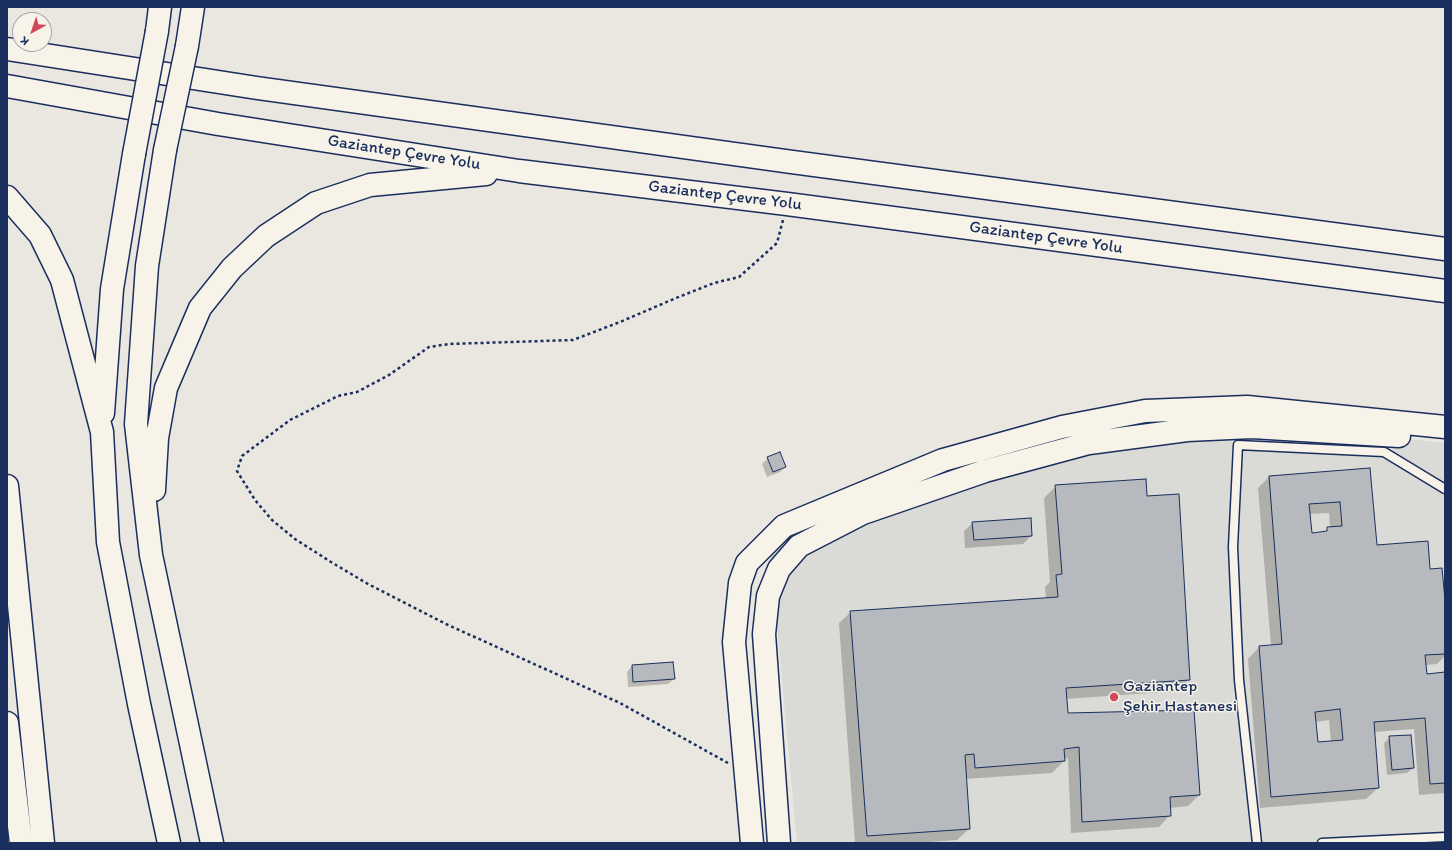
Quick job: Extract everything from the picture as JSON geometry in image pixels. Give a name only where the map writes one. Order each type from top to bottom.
[{"type":"main road","points":[[160,7],[112,289],[102,432],[108,542],[139,704],[169,843]]},
{"type":"main road","points":[[193,7],[187,46],[165,150],[147,266],[136,424],[151,555],[212,843]]},
{"type":"main road","points":[[7,49],[288,93],[1445,249]]},
{"type":"main road","name":"Gaziantep Çevre Yolu","points":[[7,86],[218,124],[519,171],[787,204],[1445,291]]},
{"type":"main road","points":[[151,555],[157,438],[166,388],[200,308],[232,268],[266,236],[316,204],[370,185],[519,171]]},
{"type":"main road","points":[[7,197],[40,235],[62,280],[102,432]]},
{"type":"main road","points":[[752,843],[734,642],[740,583],[746,563],[784,526],[943,460],[1062,427],[1145,411],[1247,407],[1445,427]]},
{"type":"main road","points":[[778,843],[764,634],[768,596],[779,569],[799,546],[863,513],[984,471],[1089,443],[1187,430],[1252,427],[1393,436],[1445,442]]},
{"type":"main road","points":[[7,486],[43,843]]},
{"type":"main road","points":[[7,723],[21,843]]},
{"type":"lane","points":[[1257,843],[1239,680],[1234,547],[1238,445],[1384,452],[1445,489]]},
{"type":"lane","points":[[1322,843],[1445,838]]},
{"type":"path","points":[[746,774],[620,703],[446,624],[337,565],[295,539],[272,520],[255,500],[237,471],[242,456],[290,420],[338,396],[357,392],[389,375],[430,347],[449,344],[573,340],[714,283],[739,277],[777,243],[787,204]]},
{"type":"shaded area","name":"Gaziantep Şehir Hastanesi","points":[[1243,421],[1445,443],[1445,843],[797,843],[770,551],[822,518],[949,469],[1028,450]]},
{"type":"building","points":[[780,452],[786,467],[773,472],[767,457]]},
{"type":"building","points":[[1370,468],[1377,545],[1428,541],[1430,569],[1442,568],[1445,600],[1445,654],[1425,655],[1427,674],[1445,672],[1445,783],[1430,784],[1425,718],[1374,722],[1379,788],[1271,797],[1259,646],[1282,644],[1269,476]],"holes":[[[1340,502],[1342,526],[1327,527],[1327,531],[1312,533],[1309,504]],[[1340,709],[1343,740],[1318,742],[1315,712]]]},
{"type":"building","points":[[1146,479],[1147,496],[1179,494],[1190,680],[1066,688],[1068,713],[1194,710],[1200,795],[1170,797],[1171,816],[1082,822],[1079,747],[1064,749],[1065,761],[975,768],[974,754],[965,755],[970,829],[867,836],[850,611],[1058,597],[1056,575],[1062,574],[1055,485]]},
{"type":"building","points":[[1031,518],[1032,536],[974,540],[972,522]]},
{"type":"building","points":[[673,662],[675,679],[633,682],[632,665]]},
{"type":"building","points":[[1411,735],[1414,768],[1392,770],[1389,736]]},
{"type":"place","name":"Gaziantep Şehir Hastanesi","points":[[1114,697]]}]
